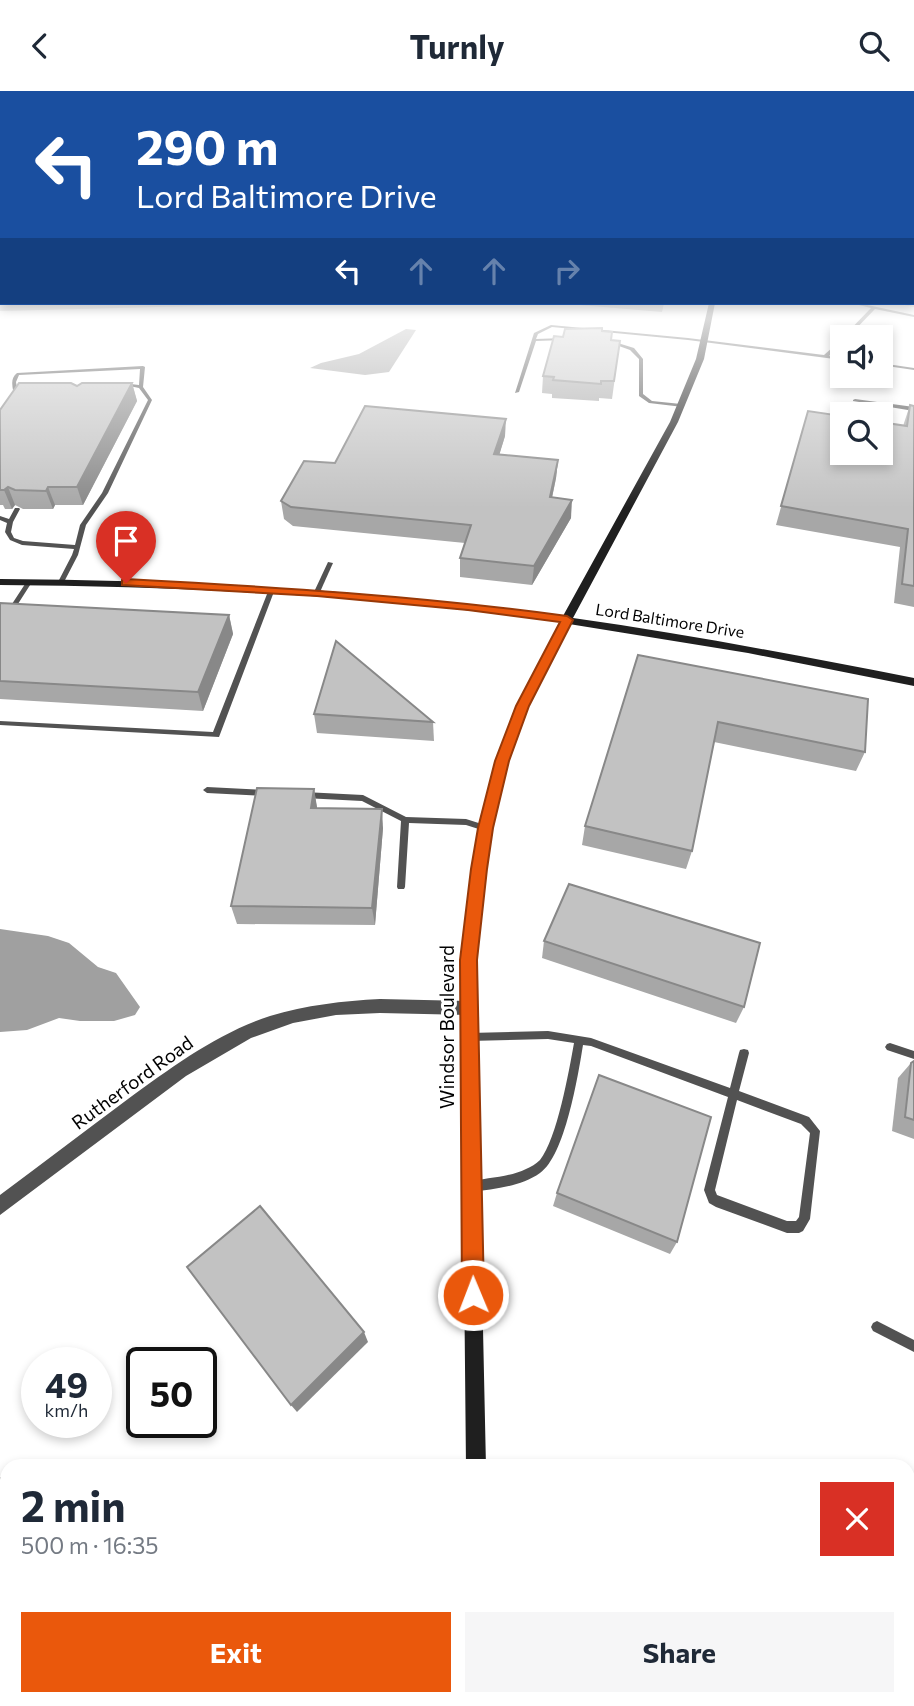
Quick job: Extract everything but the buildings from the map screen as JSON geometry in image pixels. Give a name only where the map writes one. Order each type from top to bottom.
[{"type":"main road","name":"Windsor Boulevard","points":[[476,1459],[468,960],[485,828],[502,761],[522,706],[681,406],[700,357]]},
{"type":"main road","name":"Lord Baltimore Drive","points":[[0,582],[272,589],[468,606],[732,645],[914,682]]},
{"type":"street","name":"Rutherford Road","points":[[0,1206],[183,1068],[257,1027],[294,1016],[335,1009],[389,1006],[468,1008]]},
{"type":"lane","points":[[517,392],[528,357]]},
{"type":"lane","points":[[639,357],[641,359],[641,395],[651,401],[681,406]]},
{"type":"lane","points":[[893,366],[914,369]]},
{"type":"lane","points":[[13,406],[17,400],[14,382],[17,374],[143,367],[141,387],[150,400],[105,493],[83,525],[78,547],[61,582]]},
{"type":"lane","points":[[109,385],[141,387]]},
{"type":"lane","points":[[855,400],[914,409]]},
{"type":"lane","points":[[17,509],[8,532],[12,539],[22,543],[78,547]]},
{"type":"lane","points":[[0,518],[10,522]]},
{"type":"lane","points":[[317,592],[330,563]]},
{"type":"lane","points":[[0,608],[14,606],[29,582]]},
{"type":"lane","points":[[0,723],[216,735],[272,589]]},
{"type":"lane","points":[[207,790],[272,793]]},
{"type":"lane","points":[[298,795],[363,798],[405,820],[466,822],[485,828]]},
{"type":"lane","points":[[401,887],[405,820]]},
{"type":"lane","points":[[469,1037],[548,1035],[579,1040],[733,1093],[805,1120],[816,1131],[804,1219],[799,1227],[786,1227],[713,1199],[709,1190],[733,1093],[744,1053]]},
{"type":"lane","points":[[471,1187],[517,1178],[543,1164],[571,1089],[579,1040]]},
{"type":"lane","points":[[890,1047],[914,1055]]},
{"type":"lane","points":[[877,1327],[914,1346]]},
{"type":"shaded area","points":[[345,357],[398,357],[389,372],[365,375],[310,368]]},
{"type":"shaded area","points":[[0,929],[48,936],[69,943],[98,967],[116,973],[140,1007],[135,1015],[114,1021],[59,1018],[27,1030],[0,1032]]},
{"type":"route","points":[[126,583],[317,592],[468,606],[567,620],[522,706],[502,761],[485,828],[479,869],[468,960],[473,1295]]}]
